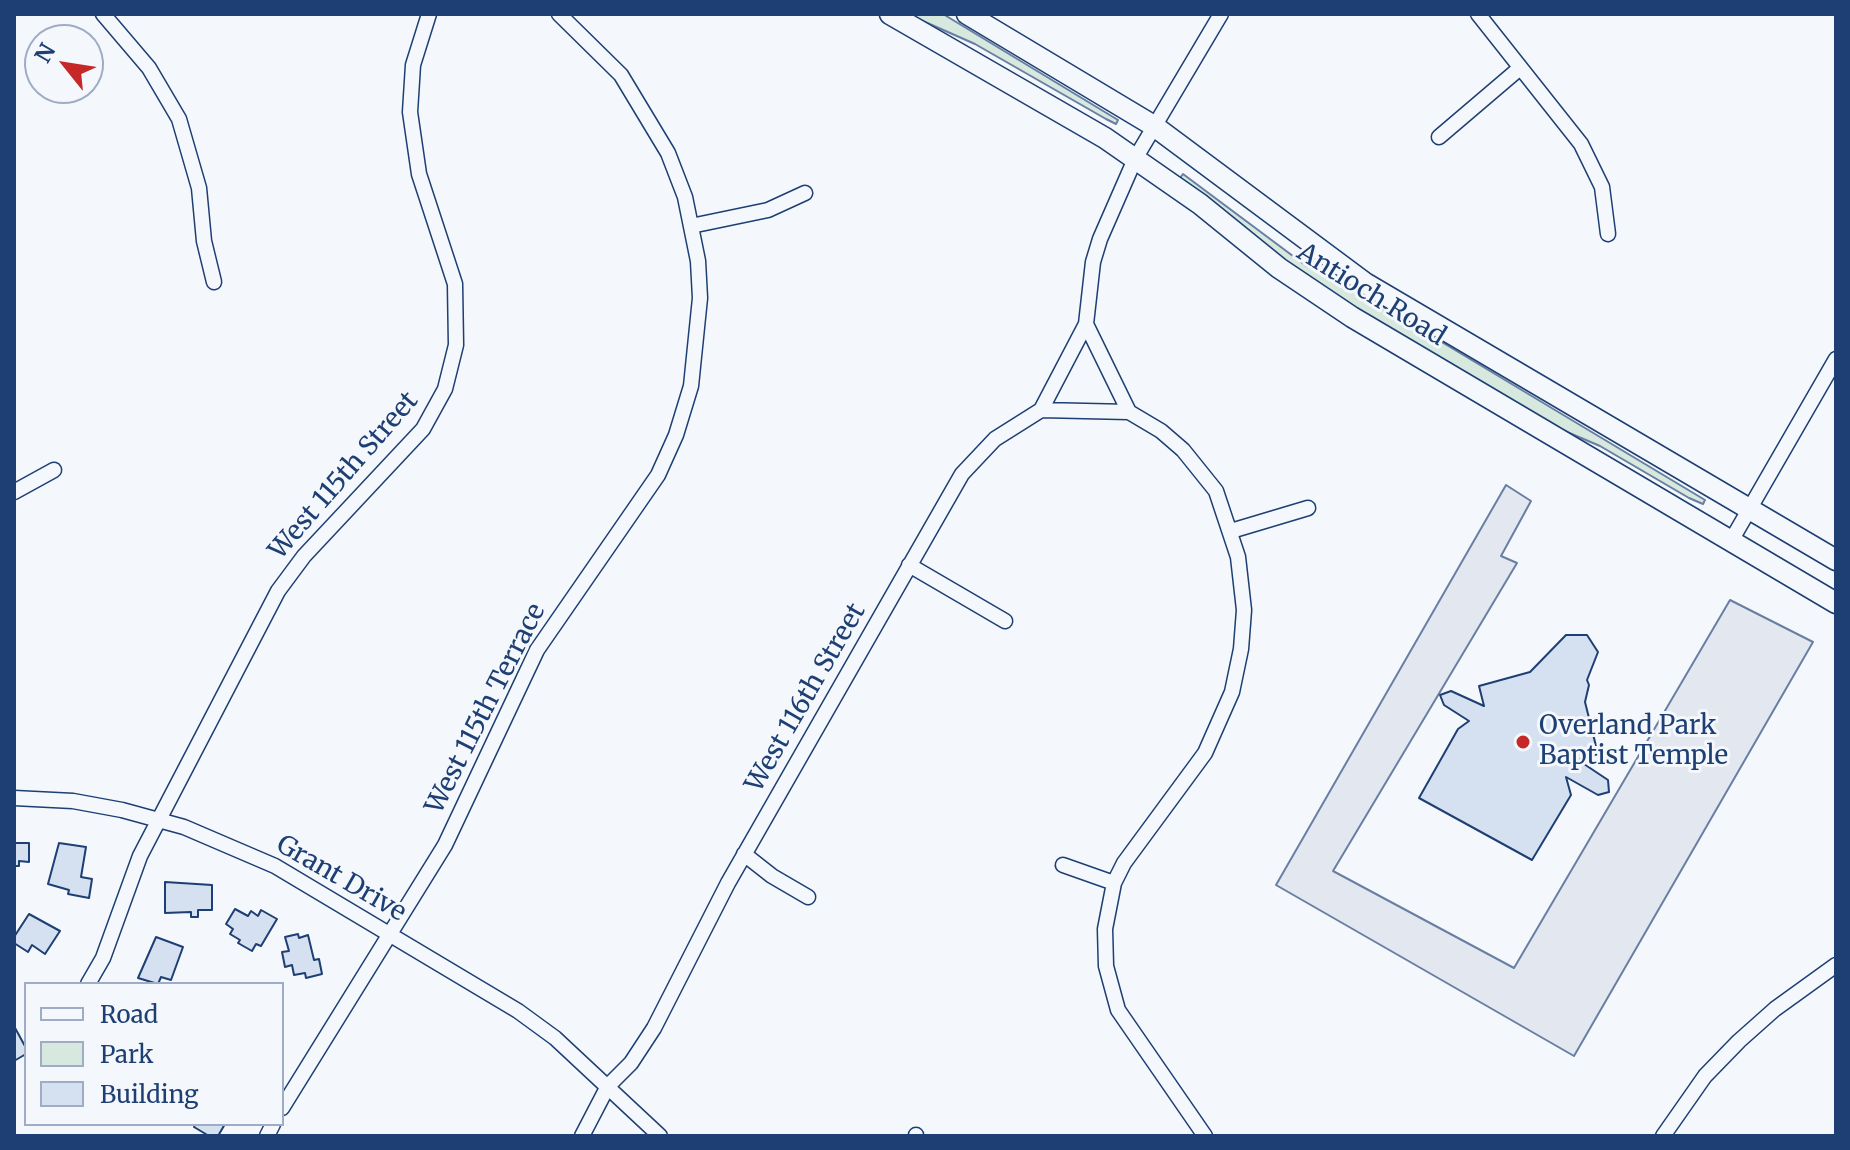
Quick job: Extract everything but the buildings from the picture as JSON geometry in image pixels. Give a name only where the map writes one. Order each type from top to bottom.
[{"type":"main road","name":"Antioch Road","points":[[890,14],[1075,119],[1135,159],[1279,268],[1352,317],[1836,603]]},
{"type":"main road","name":"Antioch Road","points":[[967,14],[1154,126],[1365,283],[1836,560]]},
{"type":"street","points":[[103,14],[149,68],[179,119],[199,188],[204,241],[214,282]]},
{"type":"street","name":"West 115th Street","points":[[89,982],[103,958],[140,856],[278,591],[323,534],[423,429],[439,403],[450,375],[457,330],[455,284],[419,174],[410,112],[413,65],[429,14]]},
{"type":"street","name":"West 115th Terrace","points":[[284,1105],[445,845],[537,650],[565,606],[634,513],[676,435],[691,386],[698,337],[698,261],[691,226],[668,153],[621,75],[559,14]]},
{"type":"street","points":[[1205,1136],[1129,1030],[1112,996],[1106,966],[1105,929],[1114,883],[1124,863],[1205,753],[1232,692],[1241,649],[1244,610],[1238,557],[1216,491],[1200,469],[1161,431],[1129,412],[1041,410],[1086,324],[1097,250],[1135,159],[1221,14]]},
{"type":"street","points":[[1478,14],[1566,123],[1594,167],[1602,187],[1608,234]]},
{"type":"street","points":[[1439,137],[1520,68]]},
{"type":"street","points":[[691,226],[768,210],[805,193]]},
{"type":"street","points":[[1086,324],[1129,412]]},
{"type":"street","points":[[1731,541],[1836,359]]},
{"type":"street","name":"West 116th Street","points":[[608,1086],[631,1063],[654,1028],[744,854],[909,565],[974,458],[995,439],[1041,410]]},
{"type":"street","points":[[14,492],[54,470]]},
{"type":"street","points":[[1231,531],[1308,508]]},
{"type":"street","points":[[909,565],[1005,621]]},
{"type":"street","name":"Grant Drive","points":[[14,798],[73,801],[158,820],[228,844],[275,866],[518,1011],[555,1038],[660,1136]]},
{"type":"street","points":[[744,854],[772,876],[808,897]]},
{"type":"street","points":[[1063,865],[1114,883]]},
{"type":"street","points":[[1663,1136],[1705,1076],[1739,1041],[1775,1009],[1834,971]]},
{"type":"street","points":[[582,1136],[608,1086]]},
{"type":"green space","points":[[907,14],[943,14],[1118,120],[1116,124],[975,44]]},
{"type":"green space","points":[[1183,174],[1305,265],[1355,290],[1705,500],[1703,504],[1600,446],[1553,426],[1313,283],[1180,178]]},
{"type":"shaded area","points":[[1506,485],[1531,501],[1501,556],[1517,563],[1333,871],[1514,968],[1730,600],[1813,642],[1574,1056],[1276,885]]},
{"type":"place","name":"Overland Park Baptist Temple","points":[[1523,742]]}]
